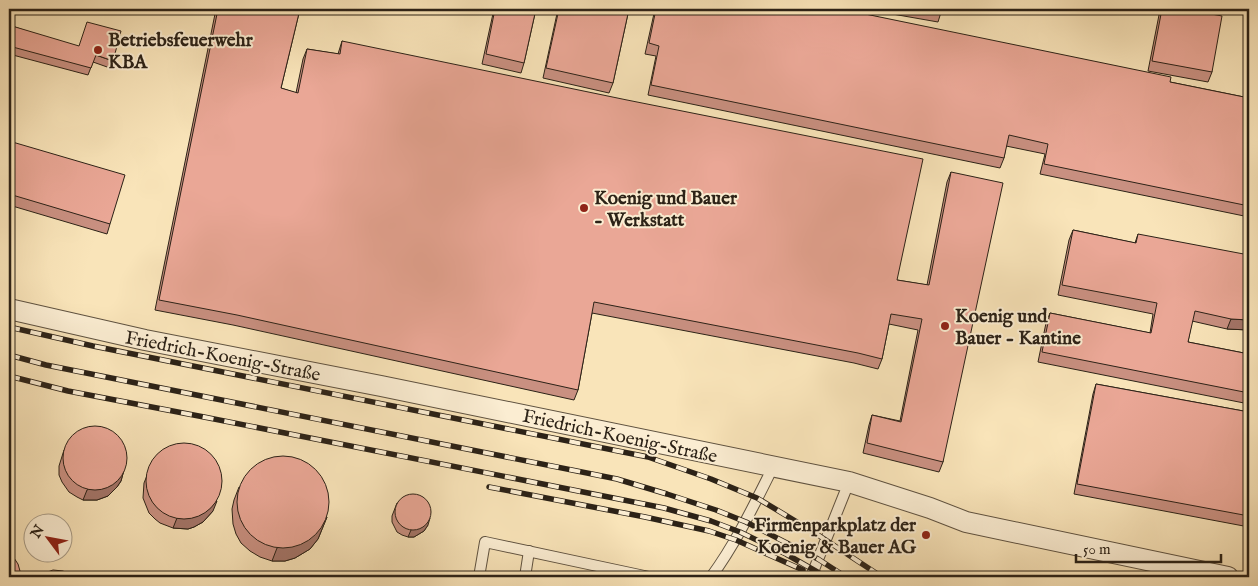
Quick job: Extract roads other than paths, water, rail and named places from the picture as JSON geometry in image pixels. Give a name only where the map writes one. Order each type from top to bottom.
[{"type":"street","name":"Friedrich-Koenig-Straße","points":[[9,309],[145,340],[849,482],[930,508],[966,522],[1228,577]]},
{"type":"lane","points":[[711,577],[740,532],[773,467]]},
{"type":"lane","points":[[812,577],[849,482]]},
{"type":"lane","points":[[479,577],[485,542],[649,577]]},
{"type":"lane","points":[[525,577],[529,551]]},
{"type":"railway","points":[[9,327],[93,346],[648,457],[711,479],[757,498],[882,577]]},
{"type":"railway","points":[[9,355],[46,365],[617,479],[716,510],[746,522],[818,559],[846,577]]},
{"type":"railway","points":[[9,376],[68,391],[664,508],[711,521],[740,532],[786,554],[826,577]]},
{"type":"railway","points":[[489,487],[709,531],[736,540],[803,570]]},
{"type":"place","name":"Betriebsfeuerwehr KBA","points":[[98,50]]},
{"type":"place","name":"Koenig und Bauer - Werkstatt","points":[[584,208]]},
{"type":"place","name":"Koenig und Bauer - Kantine","points":[[945,326]]},
{"type":"place","name":"Firmenparkplatz der Koenig & Bauer AG","points":[[926,535]]}]
